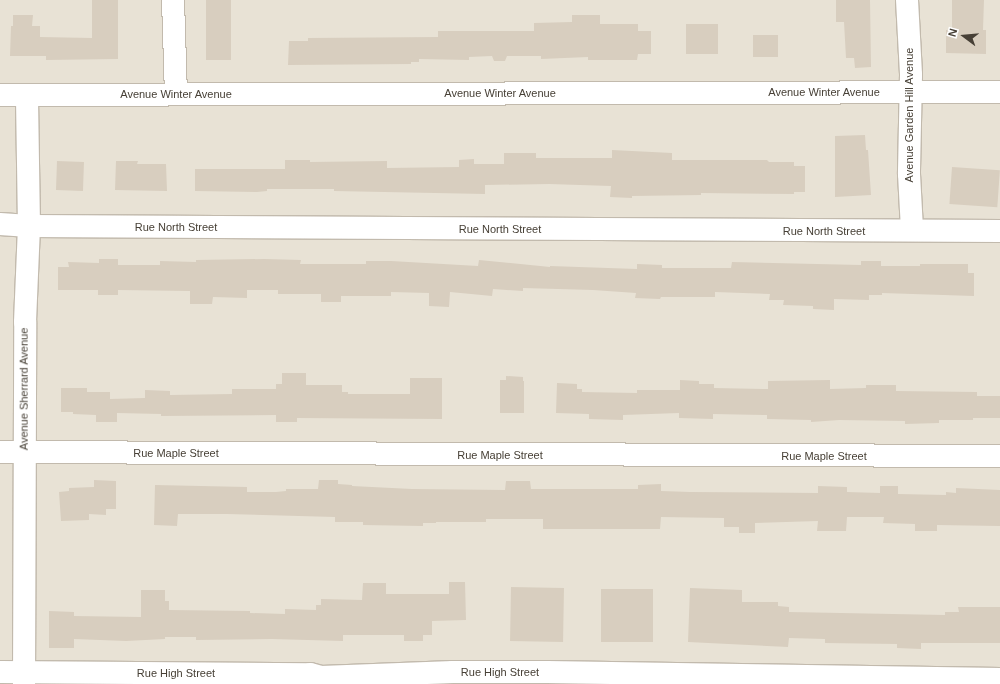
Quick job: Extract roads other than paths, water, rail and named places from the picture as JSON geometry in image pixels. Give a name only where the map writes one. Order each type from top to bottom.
[{"type":"street","points":[[173,0],[176,94]]},
{"type":"street","name":"Avenue Garden Hill Avenue","points":[[907,0],[911,74],[909,92],[909,174],[912,230]]},
{"type":"street","name":"Avenue Winter Avenue","points":[[0,95],[1000,92]]},
{"type":"street","name":"Avenue Sherrard Avenue","points":[[24,678],[25,322],[29,226],[27,95]]},
{"type":"street","name":"Rue North Street","points":[[0,224],[29,226],[1000,231]]},
{"type":"street","name":"Rue Maple Street","points":[[0,452],[1000,456]]},
{"type":"street","name":"Rue High Street","points":[[0,672],[24,678],[310,674],[321,680],[453,672],[547,678],[1000,679]]}]
